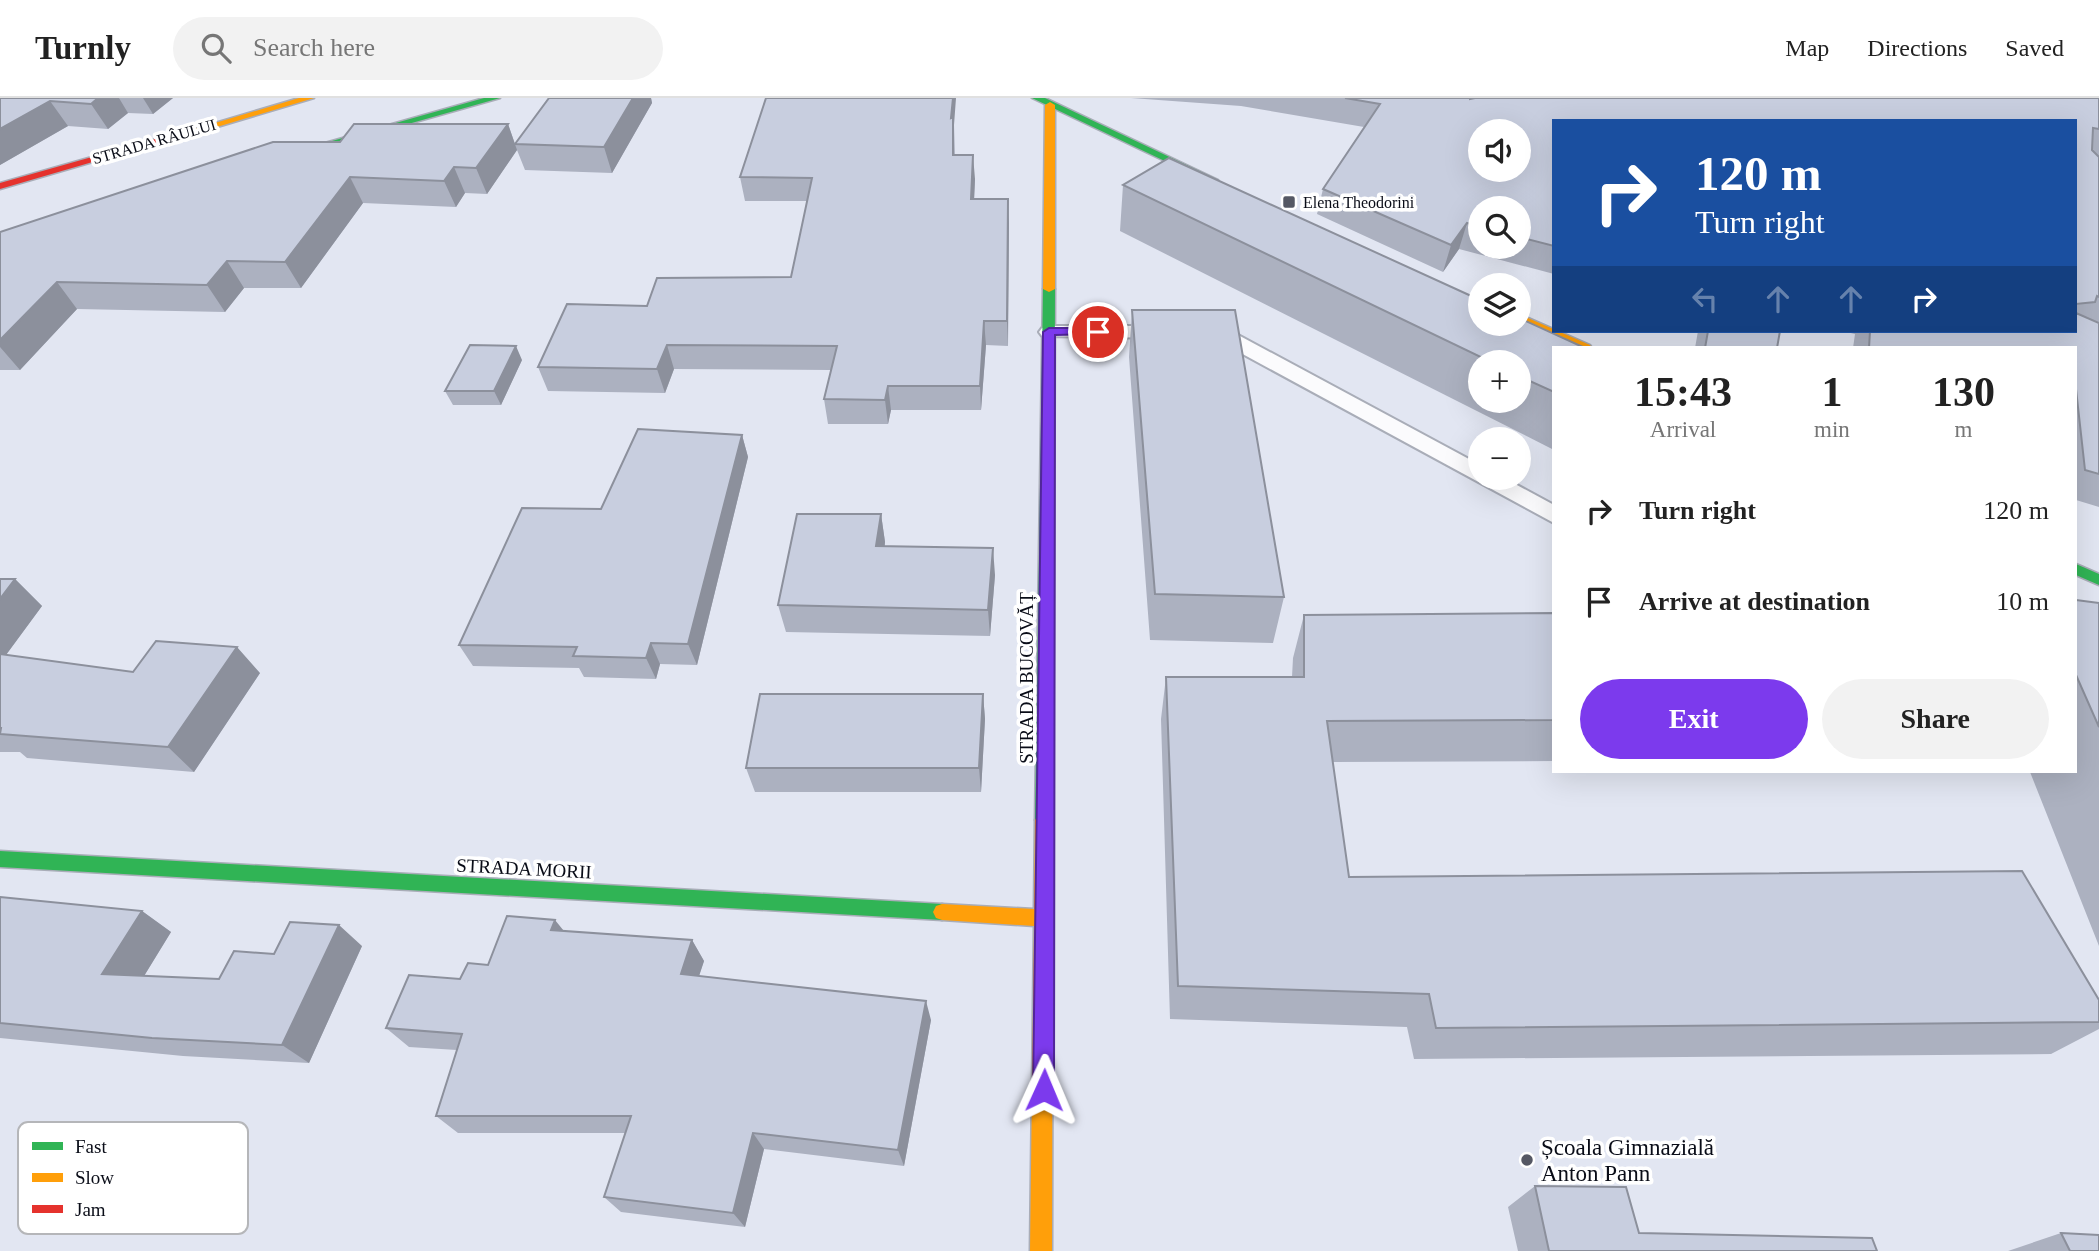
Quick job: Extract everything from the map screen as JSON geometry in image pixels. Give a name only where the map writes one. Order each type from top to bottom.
[{"type":"street","name":"STRADA RÂULUI","points":[[0,186],[309,98]]},
{"type":"street","points":[[267,161],[495,98]]},
{"type":"street","points":[[1043,102],[1229,187]]},
{"type":"street","name":"STRADA BUCOVĂȚ","points":[[1041,1251],[1049,332],[1043,102]]},
{"type":"street","points":[[1531,323],[1552,333]]},
{"type":"street","points":[[1552,333],[1582,346]]},
{"type":"street","points":[[2077,569],[2099,580]]},
{"type":"street","name":"STRADA MORII","points":[[0,859],[1045,918]]},
{"type":"lane","points":[[1049,332],[1220,332],[1468,468]]},
{"type":"lane","points":[[1508,490],[1552,514]]},
{"type":"building","points":[[0,98],[98,98],[91,104],[50,101],[0,129]]},
{"type":"building","points":[[549,98],[633,98],[604,147],[515,144]]},
{"type":"building","points":[[766,98],[953,98],[953,155],[973,155],[971,199],[1008,199],[1007,321],[984,321],[980,386],[888,386],[885,400],[824,399],[837,346],[667,345],[657,369],[538,367],[567,304],[647,306],[657,278],[791,277],[812,178],[740,177]]},
{"type":"building","points":[[1345,98],[2099,98],[2099,129],[2093,128],[2092,150],[2099,157],[2099,297],[2097,296],[2095,302],[2077,304],[2077,119],[1552,119],[1552,245],[1531,240],[1531,196],[1468,196],[1468,223],[1451,245],[1323,189],[1380,104]]},
{"type":"building","points":[[354,124],[508,124],[476,168],[454,167],[444,181],[350,177],[285,262],[227,261],[207,285],[57,282],[0,340],[0,232],[273,142],[340,142]]},
{"type":"building","points":[[1169,158],[1468,295],[1468,336],[1531,336],[1531,323],[1581,346],[1552,346],[1552,391],[1531,381],[1531,350],[1468,351],[1123,185]]},
{"type":"building","points":[[1132,310],[1235,310],[1284,597],[1155,594]]},
{"type":"building","points":[[2077,313],[2099,323],[2099,474],[2085,470],[2077,398],[2077,346],[1869,346],[1870,333],[2077,333]]},
{"type":"building","points":[[1708,333],[1780,333],[1777,346],[1705,346]]},
{"type":"building","points":[[470,345],[516,346],[494,391],[445,391]]},
{"type":"building","points":[[638,429],[742,435],[688,644],[651,643],[646,658],[573,656],[577,647],[459,645],[522,508],[601,509]]},
{"type":"building","points":[[797,514],[881,514],[876,546],[993,548],[988,610],[778,605]]},
{"type":"building","points":[[0,579],[15,579],[0,599]]},
{"type":"building","points":[[2077,600],[2099,603],[2099,727],[2077,677]]},
{"type":"building","points":[[1552,613],[1552,720],[1327,721],[1349,877],[2022,871],[2099,1000],[2099,1022],[1436,1028],[1429,994],[1178,986],[1166,677],[1304,677],[1304,615]]},
{"type":"building","points":[[156,641],[237,647],[168,747],[0,734],[0,654],[133,672]]},
{"type":"building","points":[[760,694],[983,694],[979,768],[746,768]]},
{"type":"building","points":[[0,897],[142,911],[102,974],[219,979],[234,951],[274,954],[290,922],[339,925],[282,1045],[152,1038],[0,1023]]},
{"type":"building","points":[[507,916],[555,920],[551,930],[692,940],[681,974],[926,1001],[898,1150],[753,1133],[733,1213],[604,1197],[631,1116],[436,1116],[462,1034],[386,1028],[409,975],[460,979],[468,963],[488,965]]},
{"type":"building","points":[[1535,1186],[1626,1187],[1639,1233],[1872,1238],[1877,1251],[1549,1251]]},
{"type":"building","points":[[2061,1233],[2099,1235],[2099,1251],[2070,1251]]},
{"type":"traffic: fast","points":[[284,156],[495,98]]},
{"type":"traffic: fast","points":[[1037,98],[1213,180]]},
{"type":"traffic: fast","points":[[1044,820],[1049,289]]},
{"type":"traffic: fast","points":[[2077,569],[2099,580]]},
{"type":"traffic: fast","points":[[0,859],[942,912]]},
{"type":"traffic: slow","points":[[163,140],[309,98]]},
{"type":"traffic: slow","points":[[1049,289],[1050,105]]},
{"type":"traffic: slow","points":[[1531,323],[1552,333]]},
{"type":"traffic: slow","points":[[1552,333],[1582,346]]},
{"type":"traffic: slow","points":[[1041,1251],[1044,820]]},
{"type":"traffic: slow","points":[[942,912],[1045,918]]},
{"type":"traffic: jam","points":[[0,186],[163,140]]},
{"type":"place","name":"Elena Theodorini","points":[[1289,202]]},
{"type":"place","name":"Școala Gimnazială Anton Pann","points":[[1527,1160]]},
{"type":"route","points":[[1044,1090],[1049,332],[1098,332]]}]
